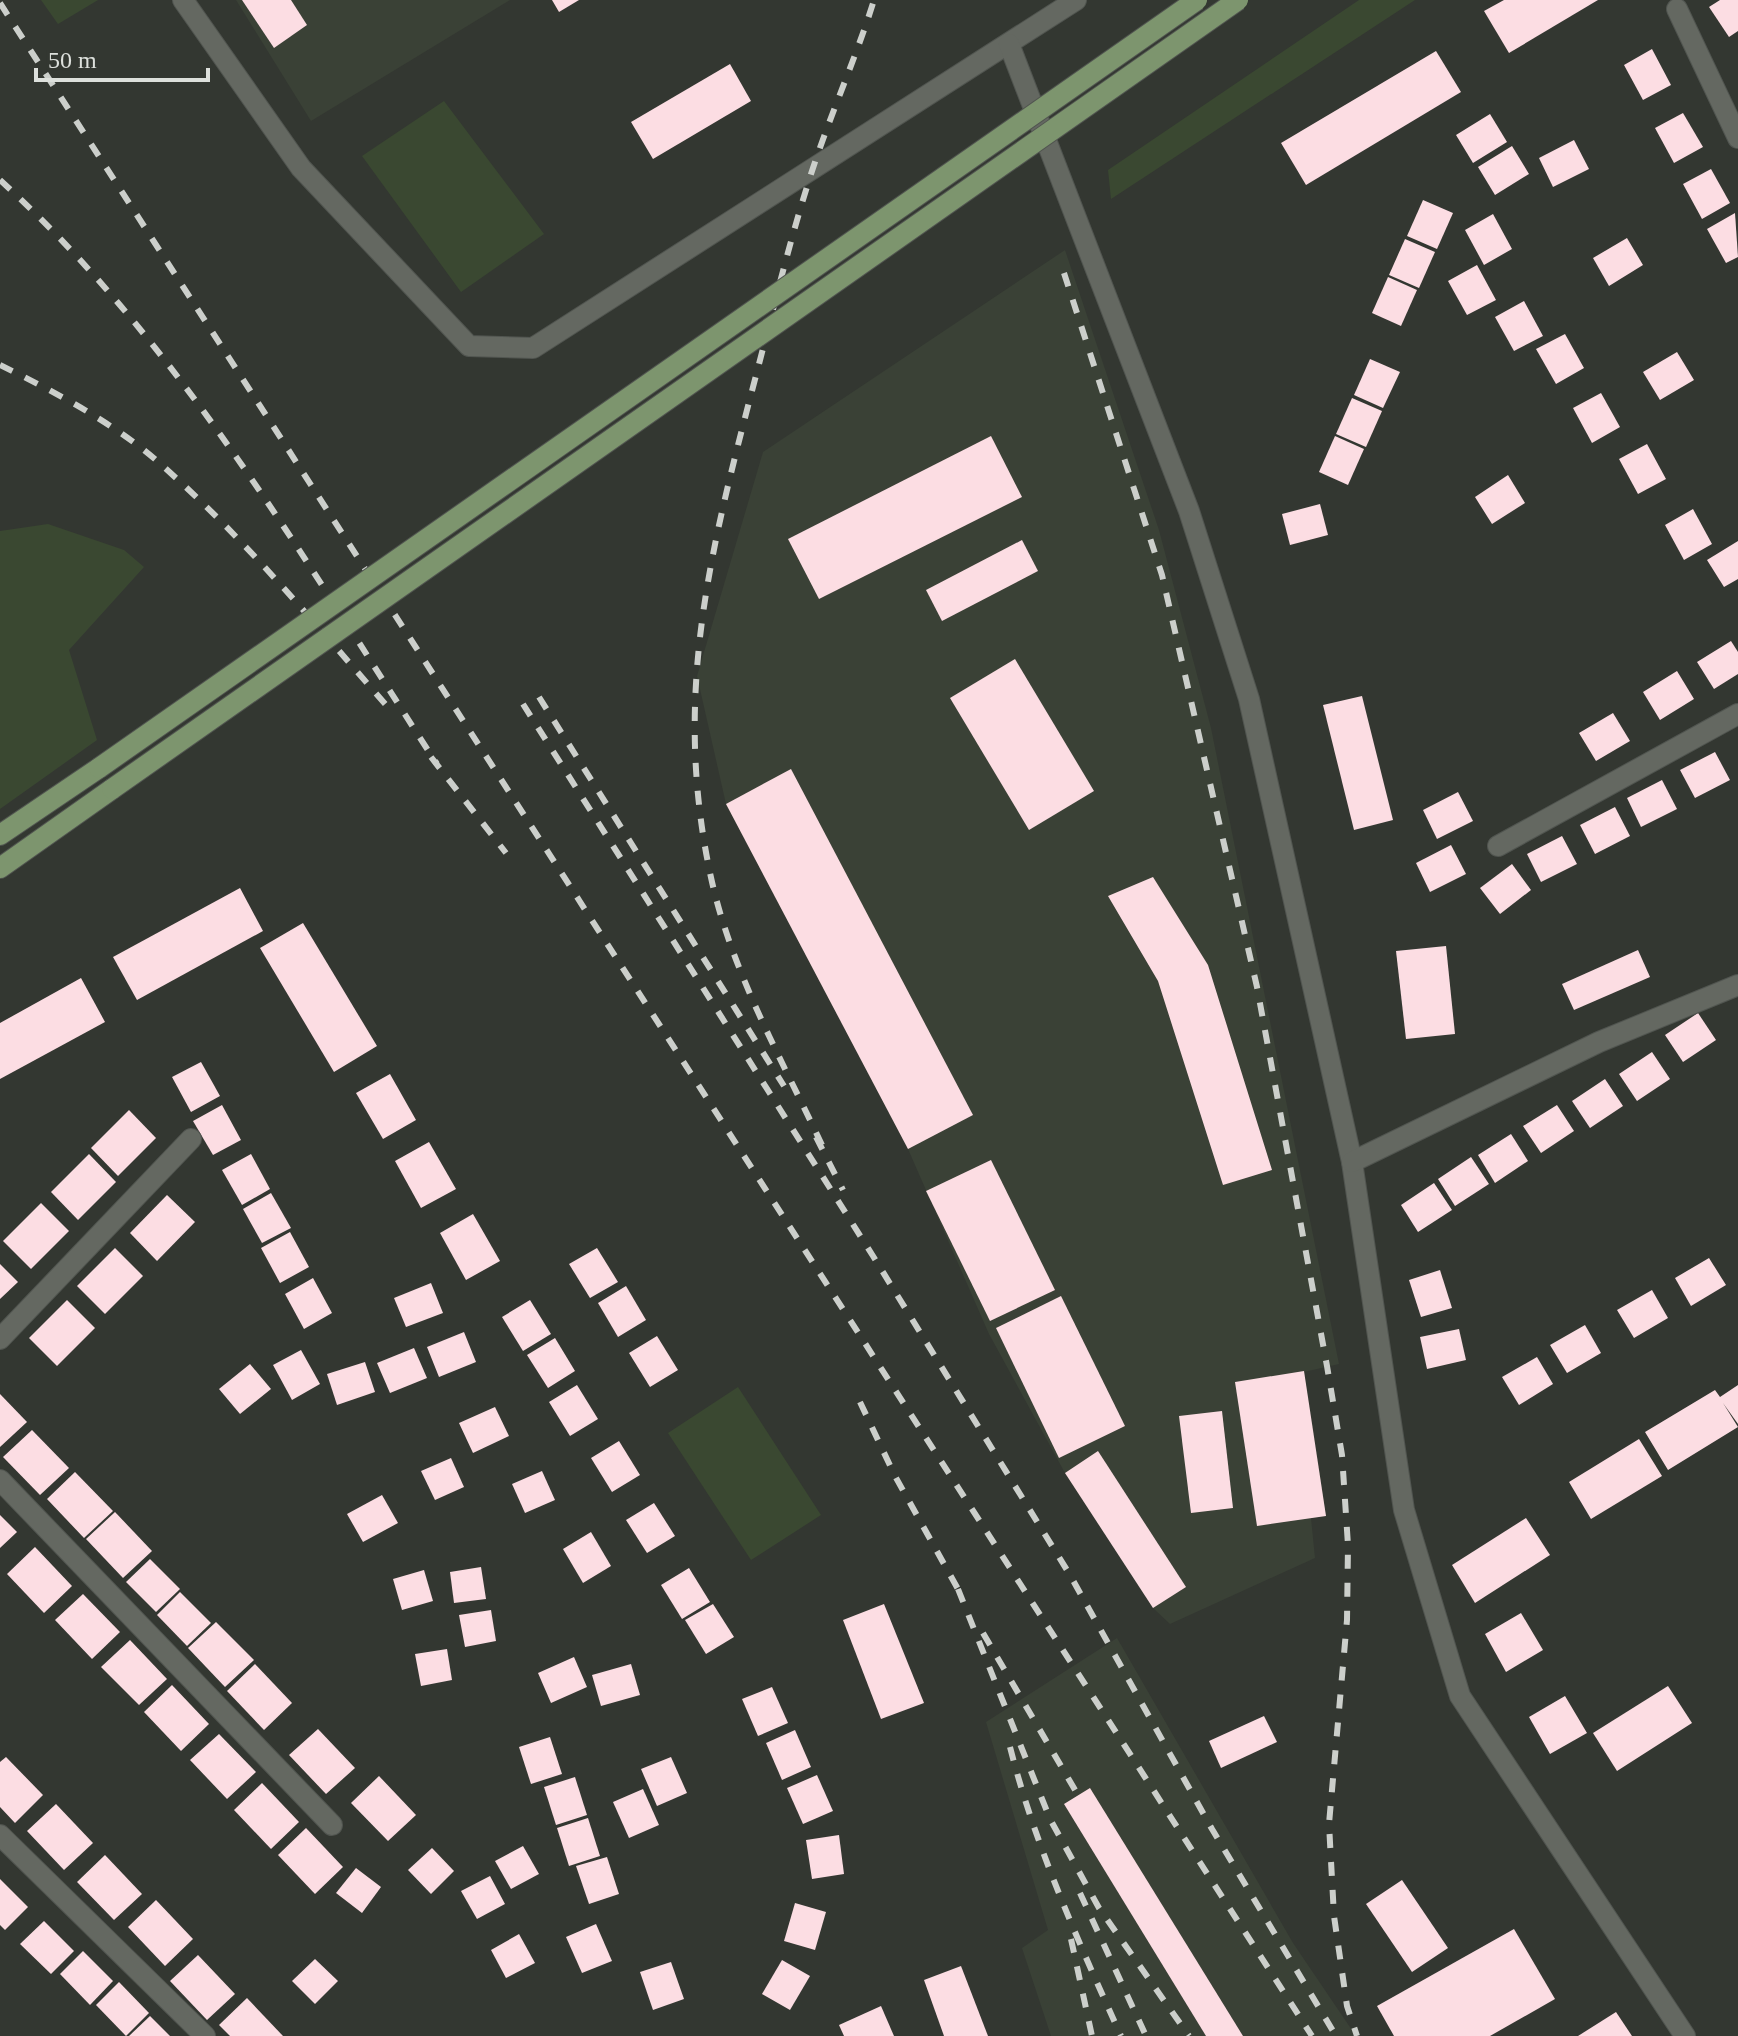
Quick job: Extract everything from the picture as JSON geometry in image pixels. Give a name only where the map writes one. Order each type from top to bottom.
[{"type":"main road","points":[[0,835],[1197,0]]},
{"type":"main road","points":[[0,868],[1238,0]]},
{"type":"street","points":[[183,0],[301,168],[469,346],[533,348],[1076,0]]},
{"type":"street","points":[[1677,9],[1738,138]]},
{"type":"street","points":[[1009,44],[1189,511],[1249,699],[1352,1162],[1404,1510],[1460,1696],[1685,2036]]},
{"type":"street","points":[[1498,846],[1738,714]]},
{"type":"street","points":[[1352,1162],[1599,1042],[1738,985]]},
{"type":"street","points":[[0,1339],[191,1139]]},
{"type":"street","points":[[0,1480],[332,1825]]},
{"type":"street","points":[[0,1835],[205,2036]]},
{"type":"shaded area","points":[[236,0],[510,0],[311,121]]},
{"type":"shaded area","points":[[1065,250],[1159,530],[1211,728],[1339,1364],[1304,1372],[1326,1516],[1311,1518],[1315,1558],[1170,1624],[1153,1608],[1065,1473],[989,1334],[908,1149],[726,804],[697,676],[763,452]]},
{"type":"shaded area","points":[[1117,1638],[1293,1943],[1356,2036],[1051,2036],[1022,1948],[1048,1930],[986,1722]]},
{"type":"green space","points":[[41,0],[98,0],[58,24]]},
{"type":"green space","points":[[1359,0],[1415,0],[1111,199],[1108,170]]},
{"type":"green space","points":[[444,101],[544,234],[461,292],[362,156]]},
{"type":"green space","points":[[48,524],[124,550],[144,567],[69,650],[97,740],[0,809],[0,531]]},
{"type":"green space","points":[[738,1387],[821,1515],[751,1560],[668,1433]]},
{"type":"building","points":[[242,0],[291,0],[307,25],[274,48]]},
{"type":"building","points":[[552,0],[579,0],[559,12]]},
{"type":"building","points":[[1504,0],[1598,0],[1509,53],[1484,11]]},
{"type":"building","points":[[1720,0],[1738,0],[1738,31],[1729,37],[1709,7]]},
{"type":"building","points":[[1652,49],[1671,85],[1643,100],[1624,65]]},
{"type":"building","points":[[1436,51],[1461,92],[1306,185],[1281,143]]},
{"type":"building","points":[[730,64],[751,101],[653,159],[631,122]]},
{"type":"building","points":[[1683,113],[1703,147],[1674,163],[1655,128]]},
{"type":"building","points":[[1490,114],[1507,142],[1473,163],[1456,135]]},
{"type":"building","points":[[1574,140],[1589,169],[1553,187],[1539,158]]},
{"type":"building","points":[[1512,146],[1529,174],[1495,195],[1478,167]]},
{"type":"building","points":[[1711,169],[1730,203],[1702,219],[1683,184]]},
{"type":"building","points":[[1423,200],[1453,213],[1437,249],[1407,236]]},
{"type":"building","points":[[1735,213],[1738,257],[1726,263],[1707,229]]},
{"type":"building","points":[[1493,214],[1512,249],[1484,265],[1465,230]]},
{"type":"building","points":[[1627,238],[1643,265],[1609,286],[1593,258]]},
{"type":"building","points":[[1405,239],[1435,252],[1419,288],[1389,275]]},
{"type":"building","points":[[1477,265],[1496,300],[1467,315],[1448,281]]},
{"type":"building","points":[[1388,277],[1417,290],[1401,326],[1372,313]]},
{"type":"building","points":[[1524,301],[1543,336],[1514,351],[1495,317]]},
{"type":"building","points":[[1565,334],[1584,368],[1556,384],[1536,349]]},
{"type":"building","points":[[1677,352],[1694,380],[1660,400],[1643,372]]},
{"type":"building","points":[[1370,359],[1400,372],[1383,408],[1354,395]]},
{"type":"building","points":[[1601,393],[1620,427],[1592,443],[1573,408]]},
{"type":"building","points":[[1352,398],[1382,411],[1366,447],[1336,434]]},
{"type":"building","points":[[991,436],[1022,497],[819,599],[788,539]]},
{"type":"building","points":[[1335,436],[1364,449],[1348,485],[1319,472]]},
{"type":"building","points":[[1647,444],[1666,479],[1638,494],[1619,459]]},
{"type":"building","points":[[1508,475],[1525,503],[1492,524],[1475,497]]},
{"type":"building","points":[[1320,504],[1328,535],[1290,545],[1282,514]]},
{"type":"building","points":[[1693,509],[1712,544],[1684,560],[1665,525]]},
{"type":"building","points":[[1022,540],[1038,571],[942,621],[926,590]]},
{"type":"building","points":[[1738,541],[1738,579],[1724,587],[1707,560]]},
{"type":"building","points":[[1731,641],[1738,652],[1738,674],[1714,689],[1697,662]]},
{"type":"building","points":[[1015,659],[1094,791],[1029,830],[950,698]]},
{"type":"building","points":[[1677,671],[1694,699],[1660,720],[1643,692]]},
{"type":"building","points":[[1362,696],[1393,820],[1354,830],[1323,705]]},
{"type":"building","points":[[1613,713],[1630,741],[1596,761],[1579,733]]},
{"type":"building","points":[[1715,752],[1730,780],[1695,798],[1680,770]]},
{"type":"building","points":[[791,769],[973,1115],[908,1149],[726,804]]},
{"type":"building","points":[[1662,780],[1677,809],[1641,827],[1627,798]]},
{"type":"building","points":[[1458,792],[1473,821],[1437,839],[1423,810]]},
{"type":"building","points":[[1615,807],[1630,836],[1595,854],[1580,825]]},
{"type":"building","points":[[1562,836],[1577,864],[1541,882],[1527,854]]},
{"type":"building","points":[[1451,845],[1466,874],[1430,892],[1416,863]]},
{"type":"building","points":[[1512,864],[1531,890],[1500,914],[1480,888]]},
{"type":"building","points":[[1153,877],[1208,965],[1272,1170],[1223,1185],[1158,981],[1108,896]]},
{"type":"building","points":[[240,888],[263,931],[137,1000],[113,957]]},
{"type":"building","points":[[303,923],[377,1046],[334,1072],[260,948]]},
{"type":"building","points":[[1446,946],[1455,1034],[1406,1039],[1396,951]]},
{"type":"building","points":[[1638,950],[1650,977],[1574,1010],[1562,984]]},
{"type":"building","points":[[81,978],[105,1022],[0,1079],[0,1023]]},
{"type":"building","points":[[1698,1013],[1716,1040],[1683,1062],[1665,1035]]},
{"type":"building","points":[[1652,1052],[1670,1079],[1637,1101],[1619,1074]]},
{"type":"building","points":[[201,1062],[220,1096],[191,1112],[172,1077]]},
{"type":"building","points":[[390,1074],[416,1120],[383,1139],[356,1093]]},
{"type":"building","points":[[1605,1079],[1623,1106],[1590,1128],[1572,1101]]},
{"type":"building","points":[[222,1105],[241,1140],[213,1155],[193,1121]]},
{"type":"building","points":[[1557,1105],[1574,1131],[1541,1153],[1523,1126]]},
{"type":"building","points":[[129,1110],[156,1138],[118,1176],[91,1148]]},
{"type":"building","points":[[1511,1134],[1528,1161],[1495,1183],[1478,1155]]},
{"type":"building","points":[[429,1142],[456,1189],[421,1208],[395,1161]]},
{"type":"building","points":[[89,1154],[116,1182],[78,1220],[51,1192]]},
{"type":"building","points":[[251,1154],[270,1189],[242,1205],[222,1170]]},
{"type":"building","points":[[1471,1157],[1489,1184],[1455,1206],[1438,1179]]},
{"type":"building","points":[[991,1160],[1055,1290],[990,1321],[926,1191]]},
{"type":"building","points":[[1434,1183],[1452,1210],[1418,1232],[1401,1205]]},
{"type":"building","points":[[271,1193],[291,1228],[262,1243],[243,1209]]},
{"type":"building","points":[[167,1195],[195,1222],[157,1261],[130,1233]]},
{"type":"building","points":[[41,1203],[69,1231],[31,1269],[3,1241]]},
{"type":"building","points":[[473,1214],[500,1261],[466,1280],[440,1233]]},
{"type":"building","points":[[290,1232],[309,1267],[280,1283],[261,1248]]},
{"type":"building","points":[[115,1248],[143,1276],[105,1314],[77,1286]]},
{"type":"building","points":[[597,1248],[618,1282],[590,1298],[569,1264]]},
{"type":"building","points":[[1709,1258],[1726,1285],[1691,1306],[1675,1278]]},
{"type":"building","points":[[0,1264],[18,1282],[0,1299]]},
{"type":"building","points":[[1440,1270],[1452,1308],[1421,1317],[1409,1280]]},
{"type":"building","points":[[313,1278],[332,1313],[304,1329],[285,1294]]},
{"type":"building","points":[[431,1283],[443,1313],[406,1327],[394,1298]]},
{"type":"building","points":[[626,1286],[646,1320],[618,1337],[598,1303]]},
{"type":"building","points":[[1652,1290],[1668,1318],[1634,1338],[1617,1310]]},
{"type":"building","points":[[1061,1296],[1125,1426],[1059,1458],[996,1328]]},
{"type":"building","points":[[67,1300],[95,1328],[57,1366],[29,1338]]},
{"type":"building","points":[[530,1300],[551,1334],[523,1351],[502,1317]]},
{"type":"building","points":[[1585,1325],[1601,1353],[1567,1373],[1550,1345]]},
{"type":"building","points":[[1459,1329],[1466,1360],[1427,1369],[1420,1337]]},
{"type":"building","points":[[464,1332],[476,1362],[439,1377],[427,1347]]},
{"type":"building","points":[[657,1336],[678,1370],[650,1387],[629,1353]]},
{"type":"building","points":[[555,1338],[575,1371],[548,1388],[527,1355]]},
{"type":"building","points":[[414,1348],[427,1378],[390,1393],[377,1363]]},
{"type":"building","points":[[301,1350],[320,1384],[292,1400],[273,1365]]},
{"type":"building","points":[[1537,1357],[1553,1384],[1519,1405],[1502,1377]]},
{"type":"building","points":[[365,1362],[375,1392],[337,1405],[327,1374]]},
{"type":"building","points":[[250,1364],[271,1389],[240,1414],[219,1389]]},
{"type":"building","points":[[1304,1371],[1326,1516],[1257,1526],[1235,1382]]},
{"type":"building","points":[[577,1385],[598,1419],[570,1436],[549,1402]]},
{"type":"building","points":[[1738,1385],[1738,1424],[1723,1403],[1738,1427],[1668,1470],[1645,1432],[1715,1390],[1720,1397]]},
{"type":"building","points":[[0,1394],[27,1422],[0,1447]]},
{"type":"building","points":[[495,1407],[509,1436],[473,1453],[459,1423]]},
{"type":"building","points":[[1222,1411],[1233,1508],[1191,1513],[1179,1416]]},
{"type":"building","points":[[32,1430],[69,1468],[40,1495],[3,1457]]},
{"type":"building","points":[[1639,1439],[1662,1476],[1591,1519],[1569,1482]]},
{"type":"building","points":[[619,1441],[640,1475],[612,1492],[591,1458]]},
{"type":"building","points":[[1098,1451],[1186,1587],[1153,1608],[1065,1473]]},
{"type":"building","points":[[451,1458],[464,1487],[435,1500],[421,1471]]},
{"type":"building","points":[[542,1471],[555,1500],[525,1513],[512,1484]]},
{"type":"building","points":[[75,1472],[113,1511],[84,1538],[47,1499]]},
{"type":"building","points":[[382,1495],[398,1523],[363,1542],[347,1514]]},
{"type":"building","points":[[654,1503],[675,1536],[647,1553],[626,1520]]},
{"type":"building","points":[[115,1512],[152,1551],[123,1578],[86,1539]]},
{"type":"building","points":[[0,1515],[17,1532],[0,1548]]},
{"type":"building","points":[[1526,1518],[1550,1555],[1475,1603],[1452,1565]]},
{"type":"building","points":[[591,1532],[611,1566],[583,1583],[563,1549]]},
{"type":"building","points":[[35,1547],[72,1586],[44,1613],[7,1574]]},
{"type":"building","points":[[150,1559],[180,1589],[156,1612],[126,1582]]},
{"type":"building","points":[[481,1567],[486,1599],[454,1603],[450,1572]]},
{"type":"building","points":[[689,1568],[710,1602],[682,1619],[661,1585]]},
{"type":"building","points":[[424,1570],[433,1601],[402,1610],[393,1579]]},
{"type":"building","points":[[180,1592],[211,1623],[187,1646],[157,1615]]},
{"type":"building","points":[[83,1594],[120,1632],[92,1659],[55,1620]]},
{"type":"building","points":[[713,1604],[734,1637],[706,1654],[685,1620]]},
{"type":"building","points":[[884,1604],[924,1703],[881,1719],[843,1620]]},
{"type":"building","points":[[491,1610],[496,1641],[465,1647],[459,1615]]},
{"type":"building","points":[[1521,1613],[1543,1650],[1506,1672],[1485,1634]]},
{"type":"building","points":[[216,1622],[254,1660],[225,1687],[188,1648]]},
{"type":"building","points":[[130,1640],[167,1679],[139,1705],[101,1667]]},
{"type":"building","points":[[447,1649],[452,1680],[421,1686],[415,1654]]},
{"type":"building","points":[[574,1657],[587,1687],[551,1703],[538,1673]]},
{"type":"building","points":[[255,1664],[292,1703],[264,1730],[227,1691]]},
{"type":"building","points":[[631,1664],[640,1695],[601,1706],[592,1675]]},
{"type":"building","points":[[172,1685],[209,1724],[181,1751],[144,1712]]},
{"type":"building","points":[[1668,1686],[1692,1723],[1617,1771],[1593,1733]]},
{"type":"building","points":[[772,1687],[788,1723],[758,1736],[742,1699]]},
{"type":"building","points":[[1565,1696],[1587,1733],[1550,1754],[1529,1717]]},
{"type":"building","points":[[1264,1716],[1277,1742],[1221,1768],[1209,1741]]},
{"type":"building","points":[[318,1729],[355,1768],[326,1794],[289,1755]]},
{"type":"building","points":[[795,1730],[811,1767],[782,1780],[766,1743]]},
{"type":"building","points":[[219,1734],[256,1772],[227,1799],[190,1760]]},
{"type":"building","points":[[550,1737],[562,1774],[531,1784],[519,1747]]},
{"type":"building","points":[[6,1757],[43,1795],[15,1823],[0,1807],[0,1762]]},
{"type":"building","points":[[671,1757],[687,1793],[657,1806],[641,1769]]},
{"type":"building","points":[[817,1775],[833,1811],[803,1824],[787,1788]]},
{"type":"building","points":[[379,1776],[416,1815],[388,1841],[351,1803]]},
{"type":"building","points":[[575,1777],[587,1815],[556,1825],[544,1787]]},
{"type":"building","points":[[262,1783],[299,1822],[271,1849],[234,1810]]},
{"type":"building","points":[[1090,1788],[1243,2036],[1206,2036],[1064,1804]]},
{"type":"building","points":[[643,1789],[659,1825],[629,1838],[613,1802]]},
{"type":"building","points":[[56,1804],[93,1843],[64,1870],[27,1831]]},
{"type":"building","points":[[588,1818],[600,1856],[569,1866],[557,1828]]},
{"type":"building","points":[[306,1828],[343,1867],[315,1894],[278,1855]]},
{"type":"building","points":[[839,1835],[844,1874],[812,1879],[806,1840]]},
{"type":"building","points":[[523,1846],[539,1874],[511,1889],[495,1861]]},
{"type":"building","points":[[432,1848],[454,1871],[431,1894],[408,1870]]},
{"type":"building","points":[[105,1855],[142,1894],[114,1920],[77,1882]]},
{"type":"building","points":[[607,1857],[619,1894],[589,1904],[576,1866]]},
{"type":"building","points":[[356,1868],[381,1887],[362,1913],[336,1893]]},
{"type":"building","points":[[490,1876],[505,1904],[477,1919],[461,1891]]},
{"type":"building","points":[[0,1879],[28,1907],[5,1930],[0,1925]]},
{"type":"building","points":[[1402,1880],[1448,1948],[1412,1972],[1366,1904]]},
{"type":"building","points":[[156,1900],[193,1939],[165,1966],[128,1927]]},
{"type":"building","points":[[795,1903],[826,1912],[815,1950],[784,1941]]},
{"type":"building","points":[[44,1921],[74,1951],[51,1974],[20,1944]]},
{"type":"building","points":[[596,1924],[612,1961],[582,1973],[566,1937]]},
{"type":"building","points":[[1514,1929],[1555,1999],[1490,2036],[1394,2036],[1377,2006]]},
{"type":"building","points":[[519,1934],[535,1963],[506,1978],[491,1950]]},
{"type":"building","points":[[83,1951],[113,1981],[90,2005],[60,1974]]},
{"type":"building","points":[[198,1955],[235,1994],[207,2020],[170,1981]]},
{"type":"building","points":[[315,1959],[338,1981],[315,2004],[292,1981]]},
{"type":"building","points":[[782,1960],[810,1976],[790,2010],[762,1994]]},
{"type":"building","points":[[671,1962],[684,1999],[653,2010],[640,1972]]},
{"type":"building","points":[[961,1966],[988,2036],[944,2036],[924,1980]]},
{"type":"building","points":[[119,1982],[149,2013],[126,2036],[96,2005]]},
{"type":"building","points":[[247,1998],[283,2036],[230,2036],[219,2025]]},
{"type":"building","points":[[881,2006],[894,2036],[844,2036],[839,2025]]},
{"type":"building","points":[[1616,2012],[1632,2036],[1578,2036]]},
{"type":"building","points":[[150,2016],[170,2036],[129,2036]]},
{"type":"railway","points":[[822,1145],[745,983],[721,916],[700,816],[695,753],[696,692],[701,632],[722,512],[774,306],[812,171],[874,0]]},
{"type":"railway","points":[[0,3],[1312,2036]]},
{"type":"railway","points":[[0,180],[65,244],[126,312],[183,384],[288,533],[437,764]]},
{"type":"railway","points":[[1064,273],[1162,575],[1257,987],[1342,1455],[1348,1545],[1347,1620],[1329,1824],[1334,1916],[1347,2006],[1357,2036]]},
{"type":"railway","points":[[0,365],[65,399],[147,452],[255,556],[394,714]]},
{"type":"railway","points":[[539,697],[784,1086]]},
{"type":"railway","points":[[523,704],[873,1256],[1070,1575],[1212,1829],[1336,2036]]},
{"type":"railway","points":[[431,757],[506,853]]},
{"type":"railway","points":[[816,1137],[843,1190]]},
{"type":"railway","points":[[860,1402],[895,1476],[963,1598]]},
{"type":"railway","points":[[958,1589],[1050,1819],[1099,1908],[1189,2036]]},
{"type":"railway","points":[[983,1633],[1078,1795]]},
{"type":"railway","points":[[1010,1747],[1045,1857],[1121,2036]]},
{"type":"railway","points":[[1080,1893],[1146,2036]]},
{"type":"railway","points":[[1071,1939],[1092,2036]]}]
